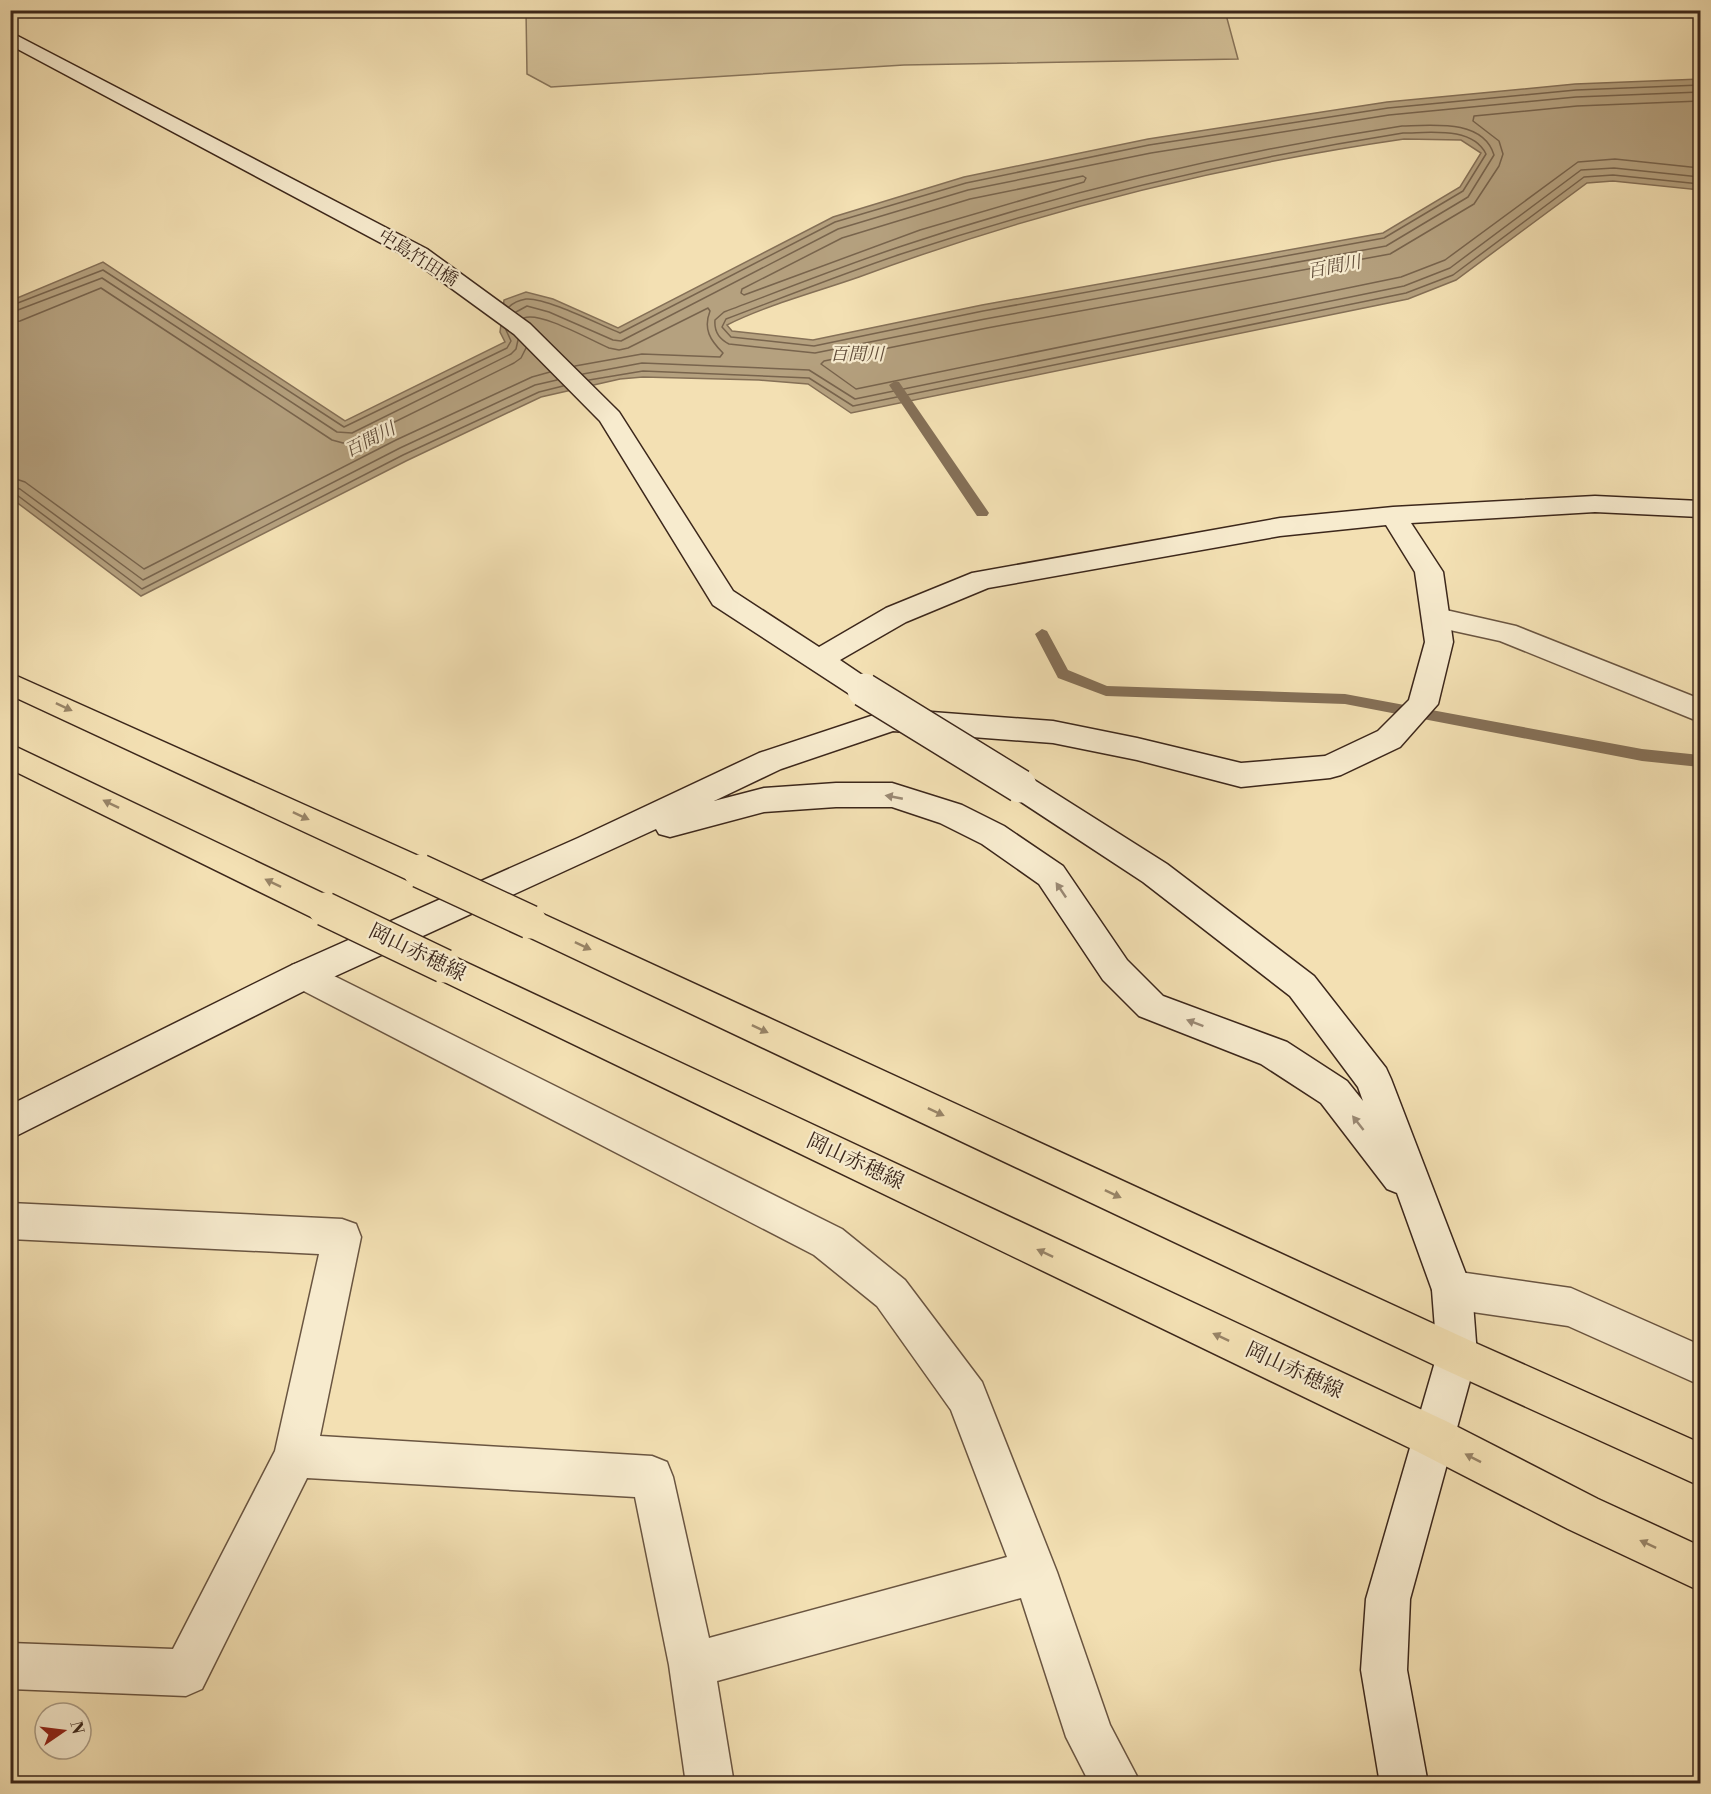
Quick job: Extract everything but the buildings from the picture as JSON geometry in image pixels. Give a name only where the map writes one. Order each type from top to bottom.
[{"type":"main road","points":[[10,683],[530,921],[1457,1355],[1701,1465]]},
{"type":"main road","name":"岡山赤穂線","points":[[10,755],[325,909],[1433,1437],[1583,1514],[1701,1569]]},
{"type":"street","name":"中島竹田橋","points":[[10,37],[419,254],[522,329],[610,417],[723,598],[819,660]]},
{"type":"street","points":[[1404,1784],[1384,1670],[1388,1599],[1457,1355],[1452,1290],[1373,1079],[1302,986],[1155,873],[819,660],[896,615],[981,580],[1280,527],[1393,516],[1595,504],[1701,509]]},
{"type":"street","points":[[10,1123],[304,975],[589,847],[770,761],[892,720],[1053,732],[1137,749],[1241,775],[1330,766],[1389,739],[1423,704],[1438,630],[1429,572],[1393,516]]},
{"type":"street","points":[[1438,630],[1506,633],[1701,711]]},
{"type":"street","points":[[589,847],[764,800],[836,795],[892,795],[951,814],[993,835],[1051,875],[1115,970],[1151,1006],[1274,1053],[1334,1092],[1420,1202]]},
{"type":"street","points":[[304,975],[828,1242],[891,1293],[967,1397],[1035,1572],[1090,1737],[1117,1784]]},
{"type":"street","points":[[10,1221],[342,1237],[295,1456],[186,1673],[10,1666]]},
{"type":"street","points":[[1452,1290],[1570,1307],[1701,1365]]},
{"type":"street","points":[[295,1456],[652,1477],[692,1665],[710,1784]]},
{"type":"street","points":[[692,1665],[1035,1572]]},
{"type":"shaded area","points":[[526,11],[1225,11],[1238,59],[904,65],[551,87],[527,74]]},
{"type":"water","name":"百間川","points":[[1700,79],[1700,190],[1613,181],[1587,183],[1456,280],[1408,299],[851,413],[808,384],[759,380],[643,377],[620,379],[541,397],[406,461],[141,596],[11,498],[10,301],[103,262],[345,421],[505,342],[500,332],[504,300],[526,292],[553,299],[618,328],[833,217],[964,177],[1148,139],[1387,102],[1575,84]],"holes":[[[1404,139],[1461,140],[1481,153],[1460,187],[1383,233],[982,305],[813,340],[732,331],[727,325],[775,305],[992,232],[1128,194],[1196,177],[1334,150]]]},
{"type":"waterway","points":[[895,385],[982,513]]},
{"type":"waterway","points":[[1042,634],[1063,674],[1106,691],[1345,699],[1642,755],[1700,761]]}]
